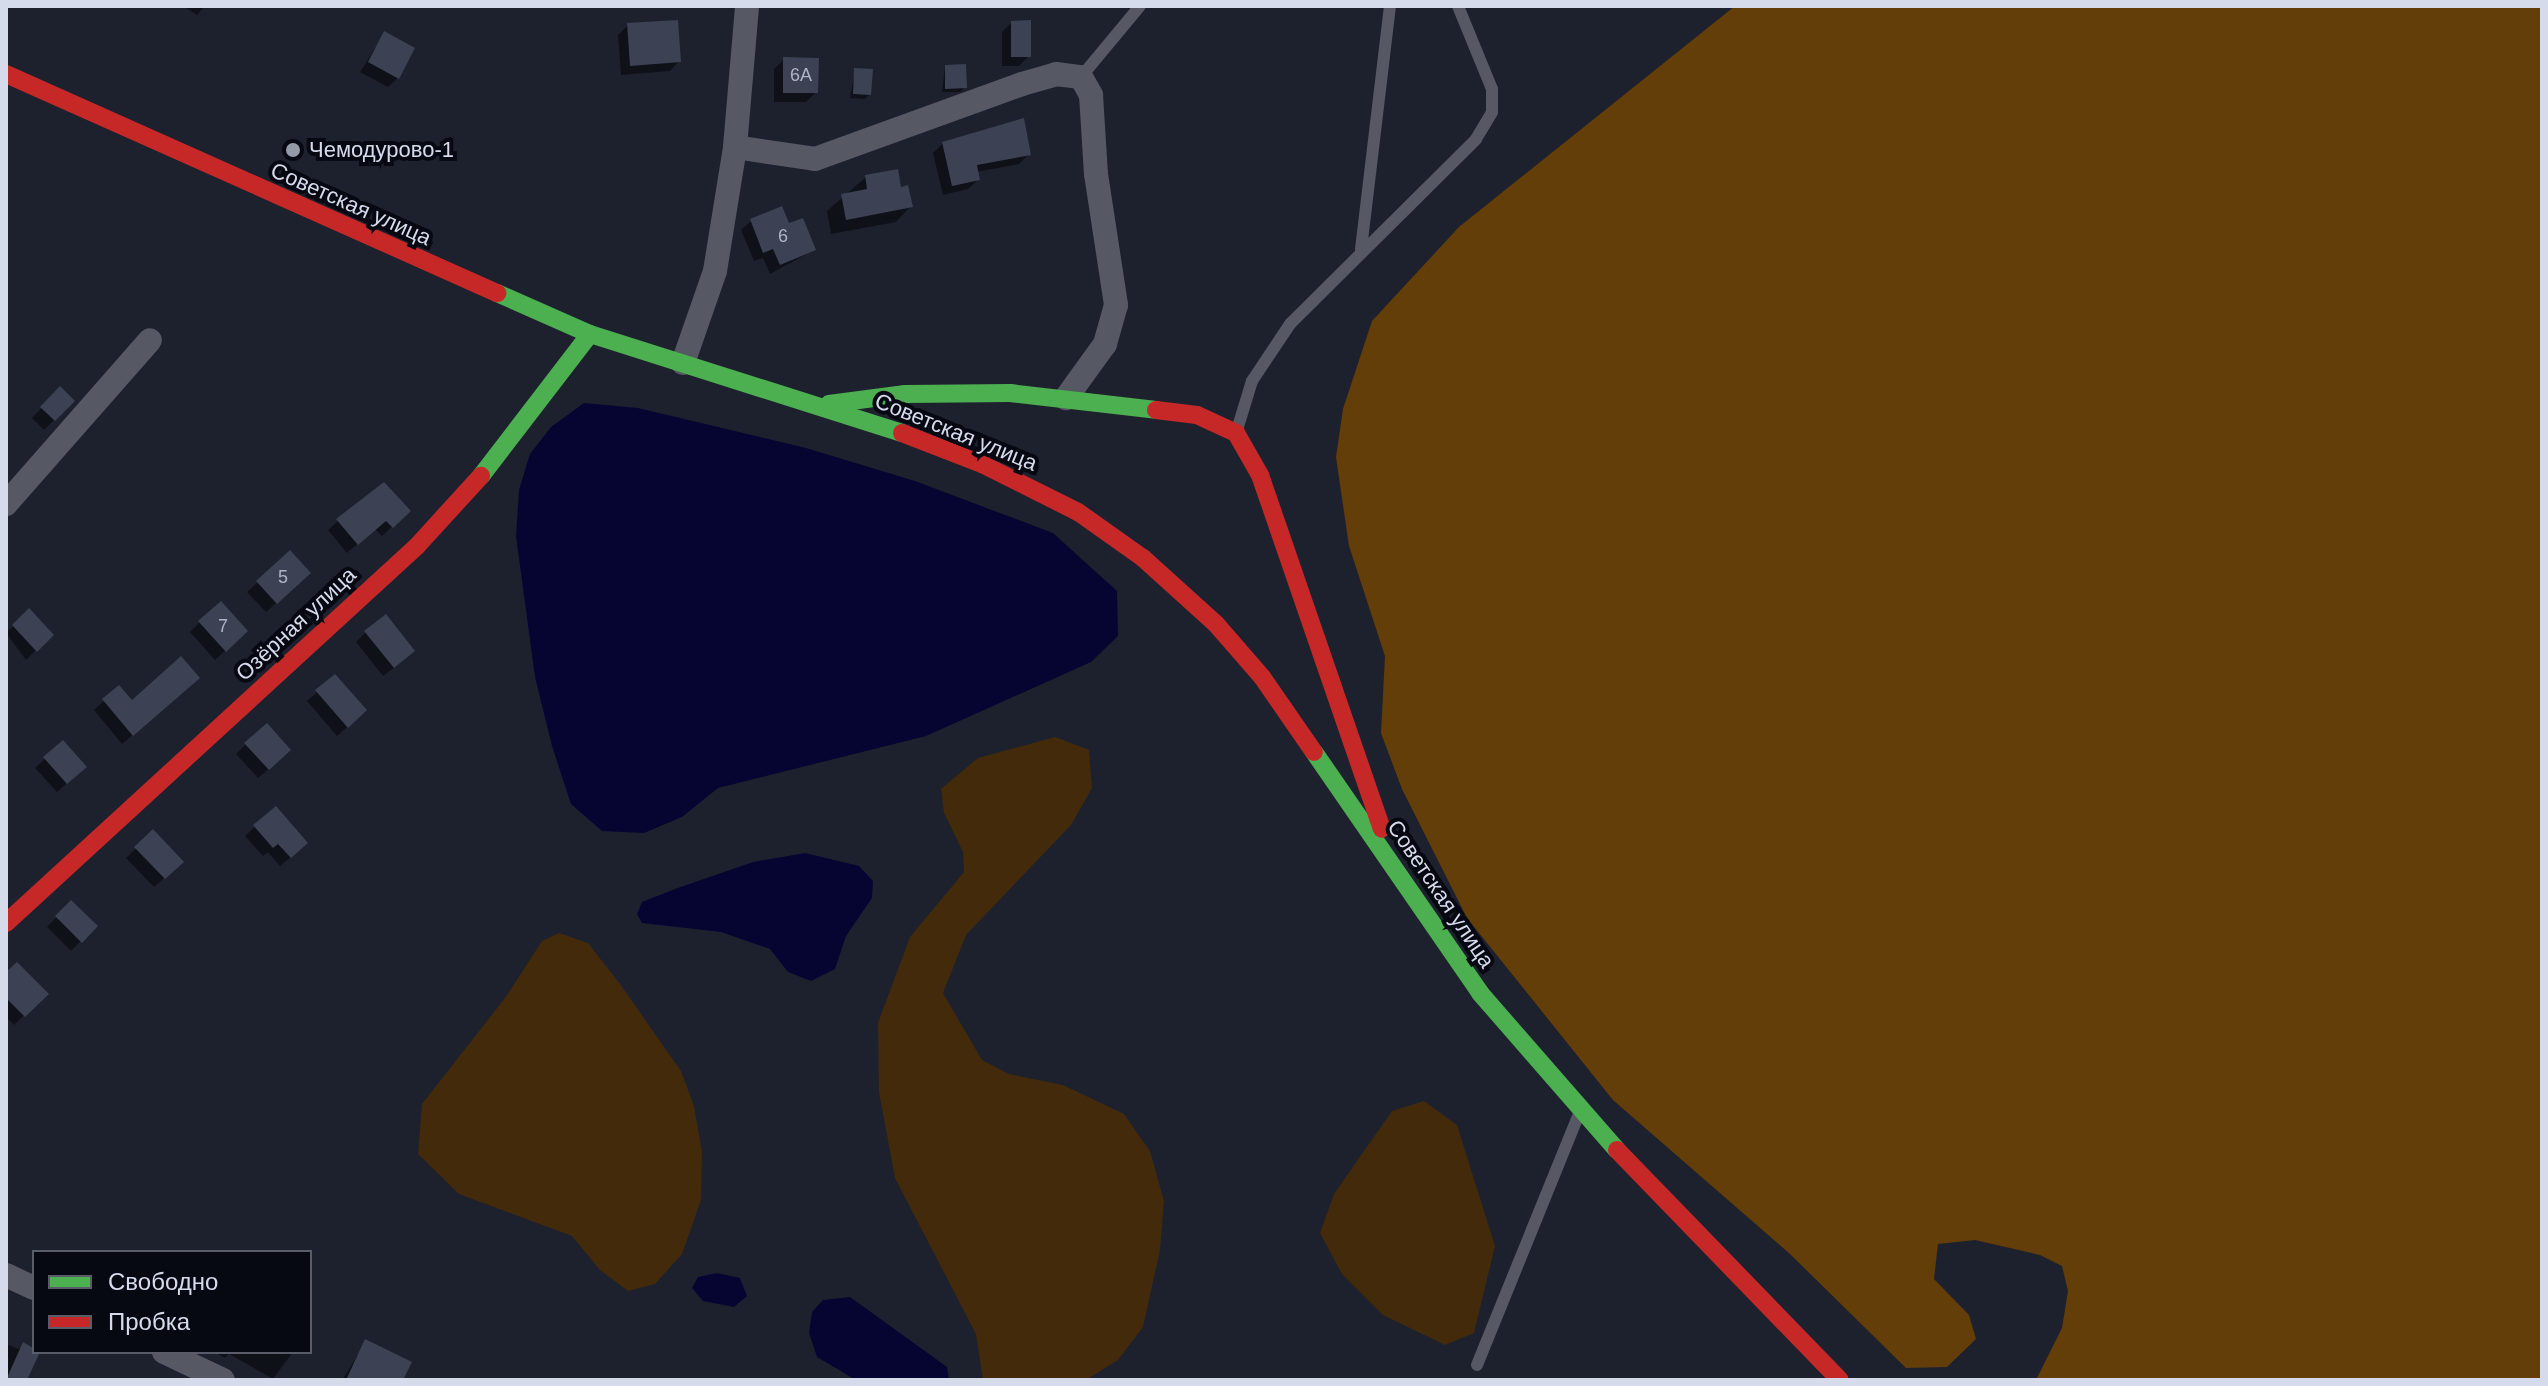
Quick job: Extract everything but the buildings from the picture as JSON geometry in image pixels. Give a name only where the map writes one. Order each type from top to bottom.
[{"type":"street","points":[[683,363],[715,271],[735,147],[747,6]]},
{"type":"street","name":"Советская улица","points":[[6,74],[590,334],[817,405],[982,464],[1078,512],[1143,558],[1216,624],[1262,677],[1480,993],[1580,1112],[1840,1380]]},
{"type":"street","points":[[735,147],[815,159],[1022,84],[1056,74],[1081,77],[1091,95],[1096,174],[1116,305],[1105,344],[1066,398]]},
{"type":"street","name":"Озёрная улица","points":[[6,923],[417,546],[466,496],[590,334]]},
{"type":"street","points":[[6,504],[150,340]]},
{"type":"street","points":[[817,405],[905,394],[1066,398],[1197,415],[1236,433],[1260,475],[1398,875]]},
{"type":"street","points":[[6,1275],[32,1287]]},
{"type":"street","points":[[168,1354],[223,1380]]},
{"type":"lane","points":[[1081,77],[1140,6]]},
{"type":"lane","points":[[1361,250],[1390,6]]},
{"type":"lane","points":[[1236,433],[1252,381],[1290,324],[1476,139],[1492,112],[1492,89],[1458,6]]},
{"type":"lane","points":[[1477,1365],[1580,1112]]},
{"type":"shaded area","points":[[1735,6],[2542,6],[2542,1380],[2036,1380],[2062,1328],[2068,1291],[2062,1266],[2040,1255],[1975,1240],[1938,1244],[1934,1279],[1969,1315],[1976,1339],[1947,1367],[1906,1368],[1790,1254],[1613,1100],[1467,918],[1402,789],[1381,733],[1385,656],[1349,546],[1336,457],[1343,409],[1372,321],[1459,227]]},
{"type":"shaded area","points":[[584,403],[638,408],[806,448],[915,481],[1053,533],[1117,591],[1118,636],[1091,662],[926,736],[718,788],[682,817],[644,833],[602,831],[571,804],[552,746],[535,677],[516,536],[519,490],[530,454],[551,427]]},
{"type":"shaded area","points":[[1055,737],[1089,750],[1092,788],[1071,825],[966,935],[943,993],[982,1060],[1009,1074],[1063,1085],[1124,1114],[1150,1151],[1164,1201],[1160,1250],[1143,1327],[1118,1360],[1086,1380],[983,1380],[976,1334],[895,1178],[879,1092],[878,1023],[910,937],[964,872],[963,852],[944,813],[941,789],[978,758]]},
{"type":"shaded area","points":[[805,853],[859,866],[873,881],[872,898],[846,936],[835,969],[811,981],[788,972],[770,949],[721,932],[642,923],[637,914],[642,902],[675,889],[753,862]]},
{"type":"shaded area","points":[[559,933],[588,943],[620,984],[681,1071],[694,1106],[702,1152],[701,1200],[682,1254],[655,1284],[628,1291],[600,1270],[572,1236],[459,1194],[418,1154],[422,1104],[505,998],[542,941]]},
{"type":"shaded area","points":[[1424,1101],[1457,1125],[1495,1246],[1474,1333],[1445,1345],[1383,1315],[1342,1274],[1320,1233],[1334,1194],[1392,1111]]},
{"type":"shaded area","points":[[717,1273],[740,1278],[747,1296],[734,1307],[703,1301],[692,1288],[698,1277]]},
{"type":"shaded area","points":[[850,1297],[947,1367],[949,1380],[856,1380],[817,1357],[809,1333],[812,1312],[823,1300]]},
{"type":"traffic: fast","points":[[497,293],[590,334],[902,433]]},
{"type":"traffic: fast","points":[[481,476],[590,334]]},
{"type":"traffic: fast","points":[[829,404],[905,394],[1010,393],[1156,410]]},
{"type":"traffic: fast","points":[[1314,752],[1480,993],[1617,1150]]},
{"type":"traffic: jam","points":[[6,74],[497,293]]},
{"type":"traffic: jam","points":[[1156,410],[1197,415],[1236,433],[1260,475],[1382,829]]},
{"type":"traffic: jam","points":[[902,433],[982,464],[1078,512],[1143,558],[1216,624],[1262,677],[1314,752]]},
{"type":"traffic: jam","points":[[6,923],[417,546],[481,476]]},
{"type":"traffic: jam","points":[[1617,1150],[1840,1380]]},
{"type":"place","name":"Чемодурово-1","points":[[293,150]]}]
